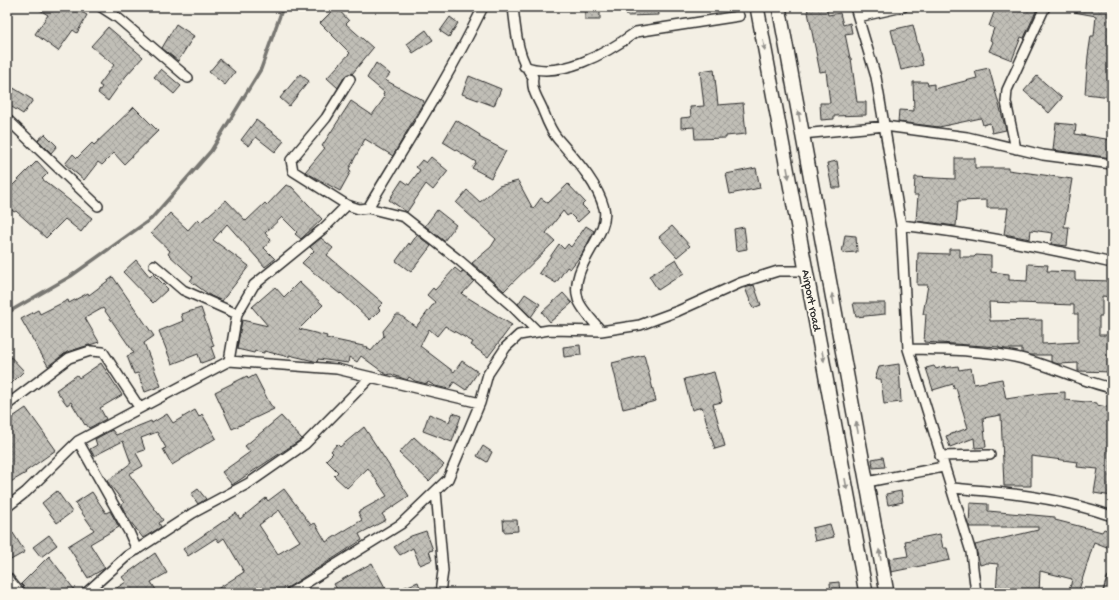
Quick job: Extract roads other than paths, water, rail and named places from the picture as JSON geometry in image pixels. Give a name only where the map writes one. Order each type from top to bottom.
[{"type":"main road","name":"Airport road","points":[[757,7],[866,593]]},
{"type":"main road","name":"Airport road","points":[[779,7],[887,593]]},
{"type":"street","points":[[101,7],[118,18],[188,78]]},
{"type":"street","points":[[368,208],[422,120],[463,48],[483,7]]},
{"type":"street","points":[[513,7],[516,30],[524,66],[533,77],[532,87],[556,137],[571,155],[594,188],[604,209],[604,220],[580,271],[576,284],[578,300],[601,331]]},
{"type":"street","points":[[855,7],[876,77],[901,225],[908,349],[943,467],[952,488],[971,552],[976,593]]},
{"type":"street","points":[[858,17],[903,7]]},
{"type":"street","points":[[1016,149],[1006,102],[1007,90],[1045,7]]},
{"type":"street","points":[[524,66],[533,70],[574,66],[611,48],[636,32],[739,16]]},
{"type":"street","points":[[350,79],[326,118],[291,160],[293,171],[346,205],[359,209],[368,208],[404,217],[460,261],[512,306],[538,332]]},
{"type":"street","points":[[7,119],[98,206]]},
{"type":"street","points":[[802,134],[885,126],[967,137],[1043,155],[1112,164]]},
{"type":"street","points":[[229,361],[237,314],[254,285],[324,228],[346,205]]},
{"type":"street","points":[[901,225],[954,231],[1023,243],[1112,263]]},
{"type":"street","points":[[154,265],[183,290],[237,314]]},
{"type":"street","points":[[290,593],[401,524],[448,479],[480,403],[488,374],[506,347],[519,335],[548,330],[601,331],[640,325],[678,311],[740,283],[778,271],[798,271],[807,274]]},
{"type":"street","points":[[908,349],[973,352],[1016,357],[1090,383],[1112,388]]},
{"type":"street","points":[[7,405],[69,358],[90,351],[103,352],[138,408]]},
{"type":"street","points":[[7,507],[26,492],[78,441],[229,361],[337,369],[480,403]]},
{"type":"street","points":[[86,593],[137,550],[193,513],[249,483],[305,444],[371,377]]},
{"type":"street","points":[[78,441],[130,532],[137,550]]},
{"type":"street","points":[[940,456],[990,455]]},
{"type":"street","points":[[867,482],[943,467]]},
{"type":"street","points":[[952,488],[1028,495],[1079,505],[1112,516]]},
{"type":"street","points":[[436,491],[443,571],[440,593]]},
{"type":"street","points":[[7,576],[20,593]]},
{"type":"street","points":[[1108,593],[1112,580]]},
{"type":"waterway","points":[[7,313],[71,276],[151,219],[211,151],[261,69],[283,7]]}]
